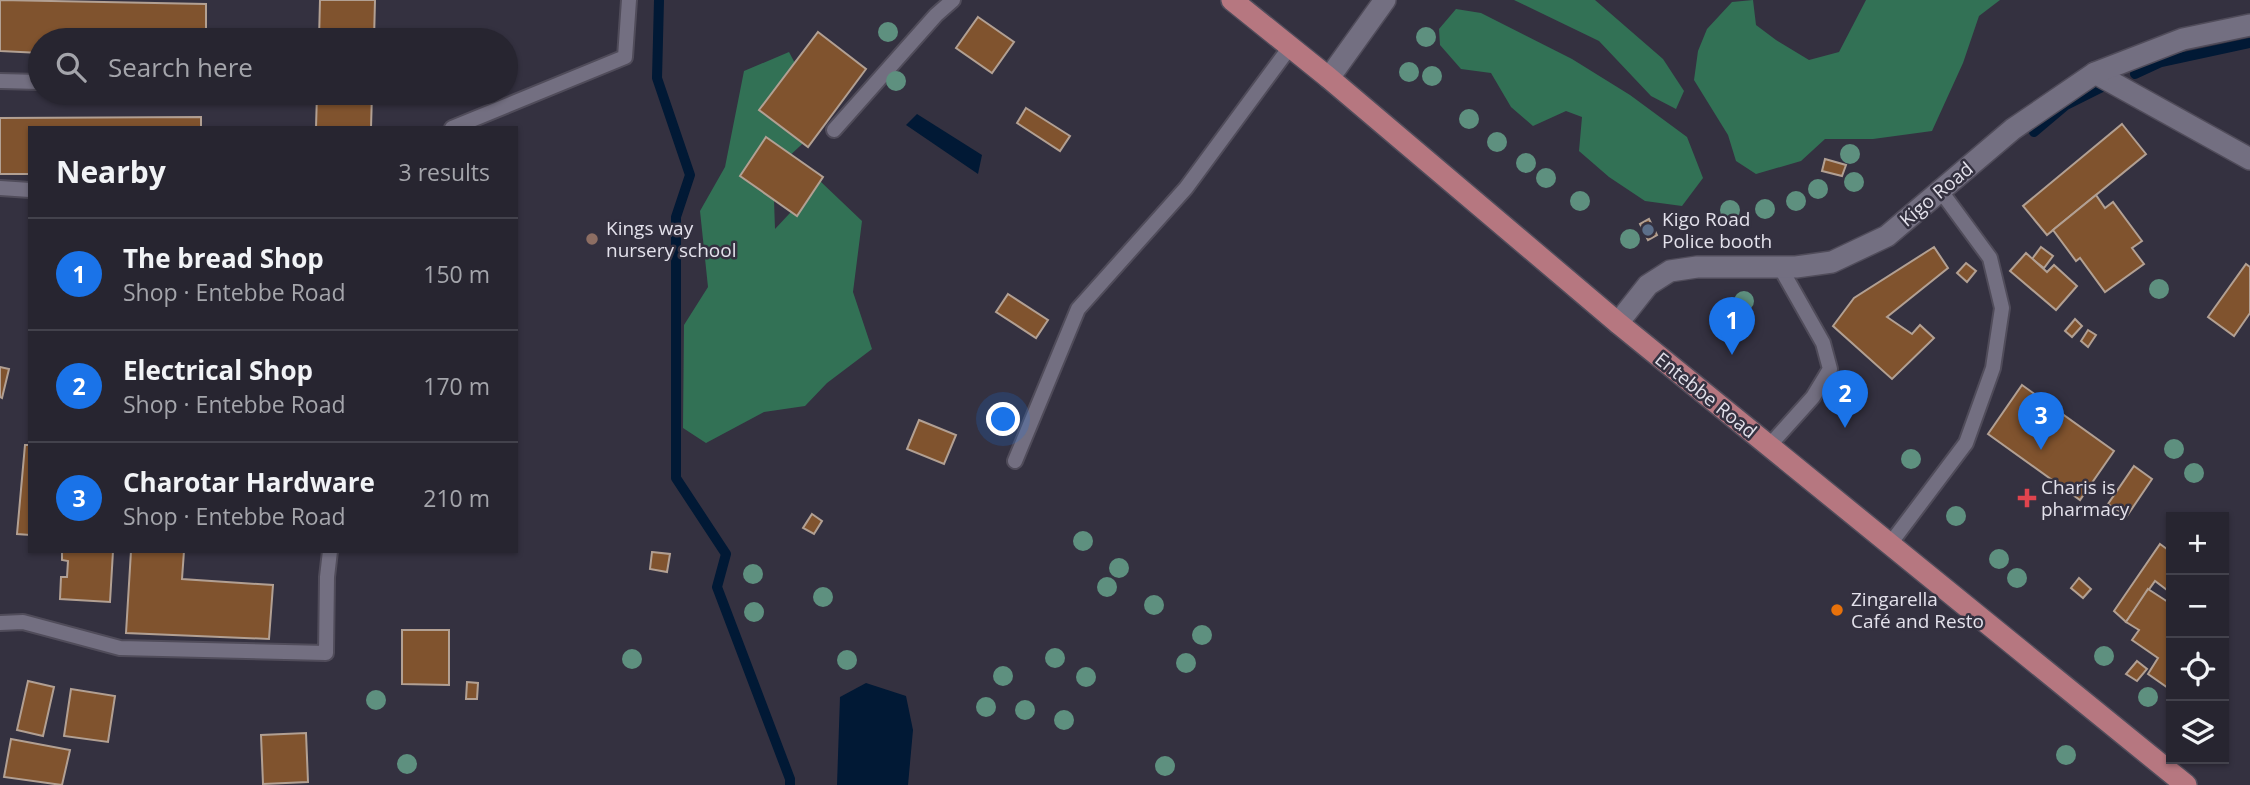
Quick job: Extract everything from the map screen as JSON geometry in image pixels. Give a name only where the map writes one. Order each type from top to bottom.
[{"type":"main road","name":"Entebbe Road","points":[[1239,2],[1618,323],[2186,785]]},
{"type":"street","points":[[1329,78],[1385,0]]},
{"type":"street","name":"Kigo Road","points":[[1618,323],[1648,285],[1670,271],[1697,267],[1796,267],[1832,262],[1887,236],[2013,129],[2095,73],[2183,39],[2250,25]]},
{"type":"street","points":[[2095,73],[2250,159]]},
{"type":"lane","points":[[518,101],[625,57],[629,0]]},
{"type":"lane","points":[[834,130],[936,15],[953,0]]},
{"type":"lane","points":[[1015,461],[1078,309],[1186,188],[1290,47]]},
{"type":"lane","points":[[0,81],[28,82]]},
{"type":"lane","points":[[457,126],[508,105]]},
{"type":"lane","points":[[0,188],[28,190]]},
{"type":"lane","points":[[1889,544],[1966,443],[1993,368],[2002,308],[1990,258],[1940,190]]},
{"type":"lane","points":[[1769,446],[1813,397],[1830,369],[1823,343],[1780,267]]},
{"type":"lane","points":[[0,623],[23,622],[120,648],[326,653],[330,553]]},
{"type":"green space","points":[[1514,0],[1595,0],[1663,59],[1684,91],[1676,109],[1651,96],[1599,41]]},
{"type":"green space","points":[[1753,0],[1756,25],[1809,60],[1839,52],[1866,0],[2000,0],[1979,16],[1963,63],[1932,131],[1873,139],[1825,139],[1801,161],[1756,174],[1736,161],[1728,135],[1694,80],[1698,51],[1707,29],[1732,2]]},
{"type":"green space","points":[[1456,9],[1481,13],[1572,59],[1630,95],[1687,137],[1703,178],[1682,206],[1645,201],[1609,177],[1579,151],[1582,117],[1566,111],[1533,126],[1511,107],[1491,73],[1461,69],[1440,45],[1439,29]]},
{"type":"green space","points":[[789,52],[826,122],[773,171],[775,229],[820,181],[862,221],[853,292],[872,349],[827,383],[805,406],[764,412],[706,443],[683,428],[684,325],[708,287],[700,211],[725,167],[744,71]]},
{"type":"water","points":[[917,114],[982,155],[978,174],[906,125]]},
{"type":"water","points":[[866,683],[906,696],[913,730],[908,785],[837,785],[840,697]]},
{"type":"building","points":[[0,0],[206,4],[206,28],[28,28],[28,52],[0,51]]},
{"type":"building","points":[[320,0],[375,0],[374,28],[319,28]]},
{"type":"building","points":[[978,17],[1014,42],[992,73],[956,48]]},
{"type":"building","points":[[818,32],[866,69],[808,147],[759,110]]},
{"type":"building","points":[[317,105],[372,105],[371,126],[316,126]]},
{"type":"building","points":[[1026,108],[1070,136],[1060,151],[1017,123]]},
{"type":"building","points":[[201,117],[201,126],[28,126],[28,174],[0,174],[0,118]]},
{"type":"building","points":[[2122,124],[2146,154],[2047,235],[2023,206]]},
{"type":"building","points":[[766,137],[823,177],[797,216],[740,176]]},
{"type":"building","points":[[1825,159],[1846,165],[1842,176],[1822,171]]},
{"type":"building","points":[[2096,195],[2105,208],[2113,202],[2142,241],[2132,248],[2144,264],[2105,292],[2080,258],[2076,261],[2053,230]]},
{"type":"building","points":[[1649,219],[1657,235],[1648,240],[1640,224]]},
{"type":"building","points":[[1934,247],[1948,268],[1887,317],[1912,334],[1920,325],[1934,338],[1892,379],[1833,326],[1854,298]]},
{"type":"building","points":[[2041,247],[2053,256],[2044,268],[2032,259]]},
{"type":"building","points":[[2026,253],[2047,272],[2054,265],[2077,286],[2056,310],[2010,271]]},
{"type":"building","points":[[1966,263],[1976,271],[1967,282],[1957,273]]},
{"type":"building","points":[[2246,264],[2250,267],[2250,313],[2234,336],[2208,317]]},
{"type":"building","points":[[1008,294],[1048,320],[1036,338],[996,312]]},
{"type":"building","points":[[2075,319],[2082,326],[2072,337],[2065,331]]},
{"type":"building","points":[[2088,330],[2096,335],[2088,347],[2081,341]]},
{"type":"building","points":[[0,367],[9,369],[2,398],[0,397]]},
{"type":"building","points":[[2022,385],[2114,451],[2080,500],[1988,434]]},
{"type":"building","points":[[919,420],[956,435],[944,464],[907,449]]},
{"type":"building","points":[[25,445],[28,445],[28,535],[17,534]]},
{"type":"building","points":[[2134,466],[2152,479],[2127,516],[2108,504]]},
{"type":"building","points":[[812,514],[822,521],[814,534],[803,528]]},
{"type":"building","points":[[2160,544],[2166,548],[2166,589],[2155,581],[2126,622],[2114,611]]},
{"type":"building","points":[[652,552],[670,554],[667,572],[650,569]]},
{"type":"building","points":[[62,553],[113,553],[110,602],[60,599],[61,577],[67,577],[68,561],[62,560]]},
{"type":"building","points":[[131,553],[184,553],[182,579],[273,585],[269,639],[126,633]]},
{"type":"building","points":[[2079,578],[2091,589],[2083,598],[2071,588]]},
{"type":"building","points":[[2148,589],[2166,601],[2166,687],[2148,674],[2158,658],[2132,640],[2139,630],[2126,622]]},
{"type":"building","points":[[402,630],[449,630],[449,685],[402,684]]},
{"type":"building","points":[[2137,661],[2147,669],[2137,681],[2126,674]]},
{"type":"building","points":[[28,681],[54,687],[43,736],[17,730]]},
{"type":"building","points":[[467,682],[478,683],[477,699],[466,699]]},
{"type":"building","points":[[71,689],[115,696],[108,742],[64,736]]},
{"type":"building","points":[[306,733],[308,782],[263,784],[261,735]]},
{"type":"building","points":[[11,739],[70,750],[62,785],[4,777]]},
{"type":"waterway","points":[[659,0],[657,78],[690,175],[676,217],[676,478],[726,554],[717,587],[790,785]]},
{"type":"waterway","points":[[2135,74],[2161,62],[2250,43]]},
{"type":"waterway","points":[[2034,132],[2066,105],[2102,87]]},
{"type":"place","name":"Kigo Road Police booth","points":[[1648,230]]},
{"type":"place","name":"Kings way nursery school","points":[[592,239]]},
{"type":"place","name":"The bread Shop","points":[[1732,355]]},
{"type":"place","name":"Electrical Shop","points":[[1845,428]]},
{"type":"place","name":"Charotar Hardware","points":[[2041,450]]},
{"type":"place","name":"Charis is pharmacy","points":[[2027,498]]},
{"type":"place","name":"Zingarella Café and Resto","points":[[1837,610]]}]
